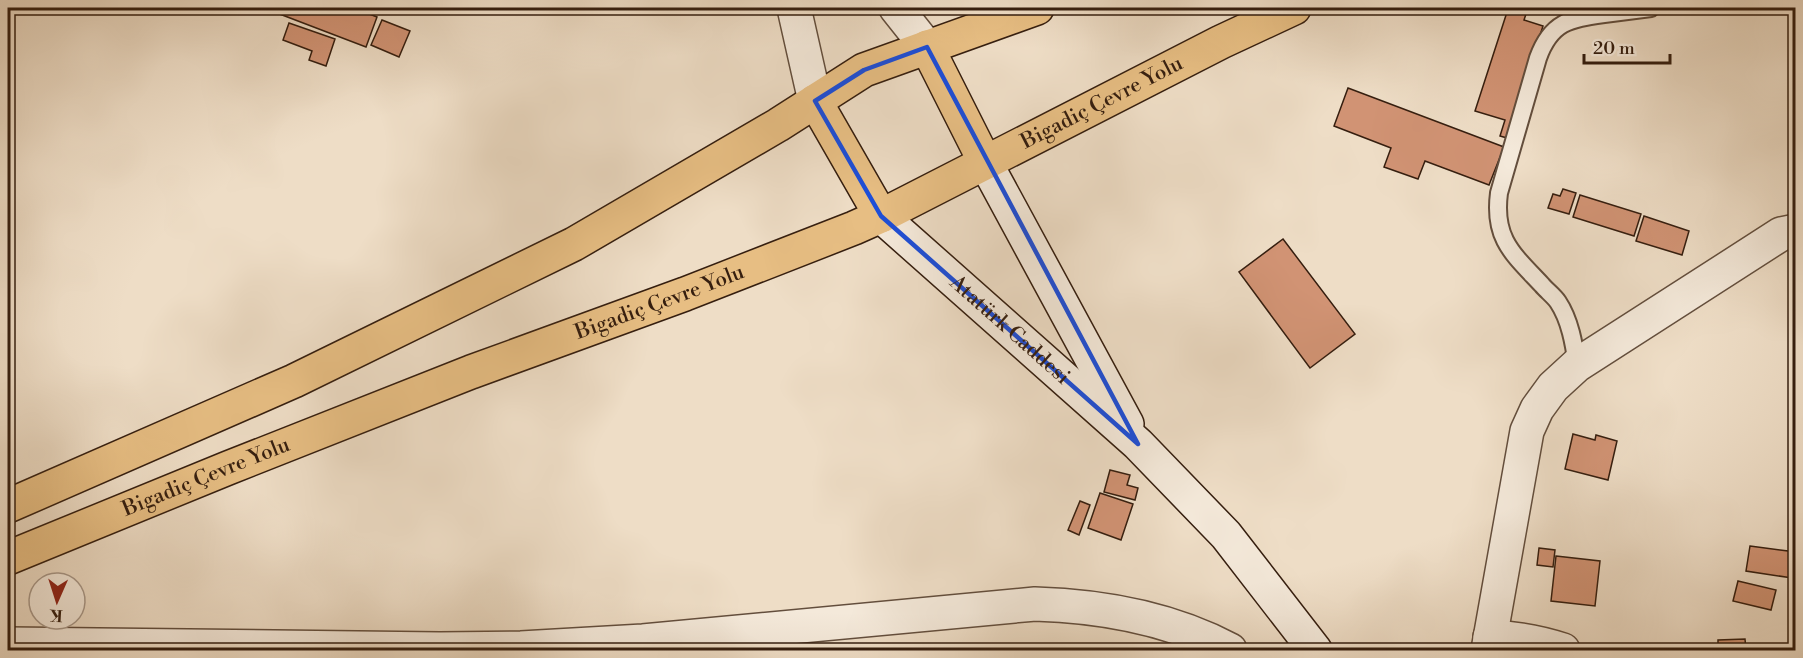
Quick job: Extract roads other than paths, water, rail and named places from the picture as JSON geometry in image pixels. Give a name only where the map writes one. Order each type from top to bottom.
[{"type":"highway","points":[[8,506],[294,381],[574,244],[778,125],[864,70],[1037,8]]},
{"type":"highway","name":"Bigadiç Çevre Yolu","points":[[8,558],[471,372],[685,294],[854,228],[1294,8]]},
{"type":"highway","points":[[927,47],[986,162]]},
{"type":"highway","points":[[815,101],[881,216]]},
{"type":"street","points":[[794,8],[815,101]]},
{"type":"street","points":[[896,8],[927,47]]},
{"type":"street","name":"Atatürk Caddesi","points":[[986,162],[1138,444]]},
{"type":"street","name":"Atatürk Caddesi","points":[[881,216],[1138,444],[1226,535],[1315,651]]},
{"type":"street","points":[[1563,651],[1515,638],[1489,644],[1527,431],[1538,409],[1553,387],[1578,365],[1781,234],[1796,231]]},
{"type":"street","points":[[8,644],[440,649],[642,646],[1035,604],[1073,605],[1111,610],[1184,630],[1230,651]]},
{"type":"lane","points":[[1578,365],[1569,325],[1558,303],[1504,242],[1497,209],[1499,193],[1542,45],[1550,33],[1566,21],[1576,18],[1651,8]]}]
